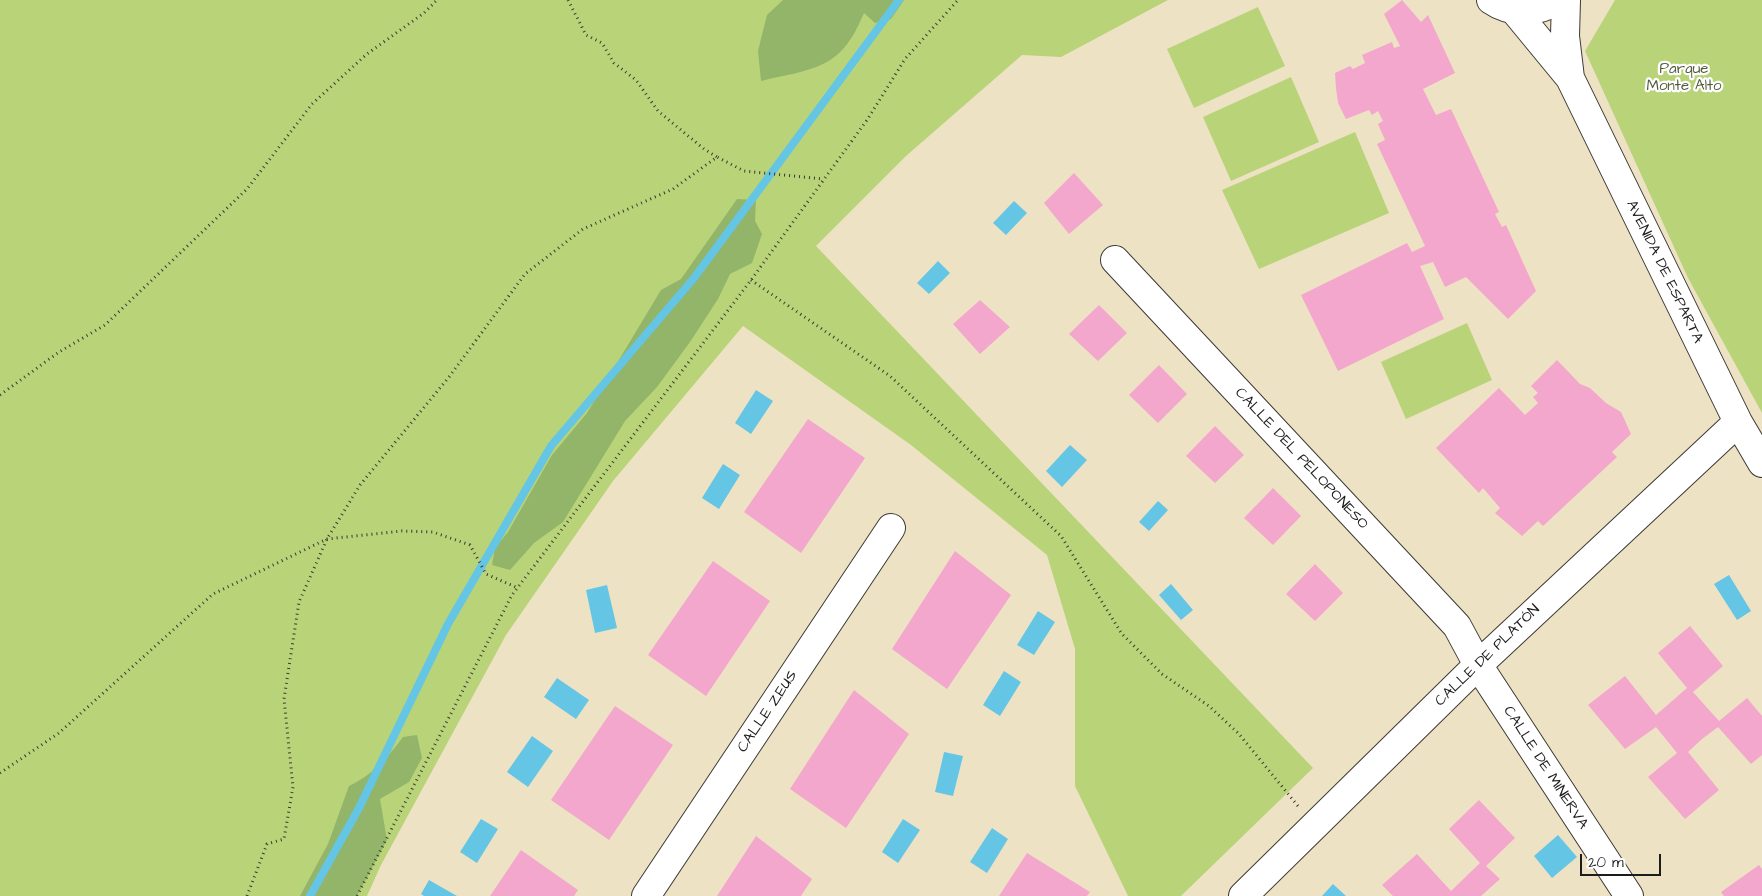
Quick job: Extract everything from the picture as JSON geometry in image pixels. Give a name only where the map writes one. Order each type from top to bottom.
[{"type":"street","points":[[1503,5],[1533,10],[1558,0]]},
{"type":"street","name":"AVENIDA DE ESPARTA","points":[[1566,0],[1565,36],[1570,78]]},
{"type":"street","name":"AVENIDA DE ESPARTA","points":[[1503,5],[1570,78],[1738,422],[1762,463]]},
{"type":"street","name":"CALLE DEL PELOPONESO","points":[[1115,260],[1457,626],[1478,665]]},
{"type":"street","name":"CALLE DE PLATÓN","points":[[1243,896],[1478,665],[1738,422]]},
{"type":"street","name":"CALLE ZEUS","points":[[646,896],[891,528]]},
{"type":"street","name":"CALLE DE MINERVA","points":[[1478,665],[1629,896]]},
{"type":"path","points":[[0,395],[58,352],[105,325],[247,189],[312,104],[367,54],[424,13],[437,0]]},
{"type":"path","points":[[568,0],[586,35],[602,43],[614,63],[636,80],[658,111],[717,158],[744,171],[824,179]]},
{"type":"path","points":[[358,896],[512,595],[751,280],[867,120],[905,59],[958,0]]},
{"type":"path","points":[[247,896],[268,844],[284,839],[293,788],[285,692],[299,602],[327,539],[360,485],[450,377],[525,274],[583,229],[673,189],[717,158]]},
{"type":"path","points":[[751,280],[792,306],[890,376],[1061,536],[1122,634],[1162,674],[1209,706],[1238,734],[1314,826]]},
{"type":"path","points":[[0,773],[59,733],[213,594],[327,539],[402,531],[433,532],[470,545],[486,574],[518,588]]},
{"type":"green space","points":[[0,0],[1168,0],[1061,57],[1022,55],[906,156],[816,246],[1313,768],[1181,896],[1128,896],[1075,786],[1075,649],[1047,555],[911,445],[743,326],[613,481],[506,635],[381,865],[367,896],[0,896]]},
{"type":"green space","points":[[783,0],[904,0],[891,19],[875,23],[864,13],[848,44],[825,63],[799,73],[761,81],[758,51],[767,15]]},
{"type":"green space","name":"Parque Monte Alto","points":[[1615,0],[1762,0],[1762,413],[1688,278],[1585,51]]},
{"type":"green space","points":[[1258,7],[1285,66],[1194,108],[1167,49]]},
{"type":"green space","points":[[1291,77],[1319,142],[1231,181],[1203,117]]},
{"type":"green space","points":[[1355,132],[1389,213],[1259,269],[1222,190]]},
{"type":"green space","points":[[737,199],[756,200],[755,221],[762,234],[752,263],[730,274],[718,299],[690,342],[657,387],[625,421],[563,522],[534,543],[510,570],[492,565],[495,548],[508,532],[552,455],[587,413],[661,290],[681,279]]},
{"type":"green space","points":[[1467,323],[1492,380],[1406,419],[1381,362]]},
{"type":"green space","points":[[417,735],[422,758],[409,782],[380,799],[387,840],[357,896],[300,896],[328,844],[349,786],[358,782],[379,765],[403,737]]},
{"type":"water","points":[[1014,201],[1027,213],[1006,235],[993,223]]},
{"type":"water","points":[[938,261],[950,273],[929,294],[917,283]]},
{"type":"water","points":[[756,390],[773,401],[751,434],[735,423]]},
{"type":"water","points":[[1070,445],[1087,460],[1062,487],[1046,471]]},
{"type":"water","points":[[723,464],[740,475],[719,509],[702,498]]},
{"type":"water","points":[[1158,501],[1168,510],[1149,531],[1139,522]]},
{"type":"water","points":[[1729,575],[1751,611],[1737,620],[1714,584]]},
{"type":"water","points":[[1171,584],[1193,610],[1181,620],[1159,595]]},
{"type":"water","points":[[607,585],[617,628],[595,633],[586,590]]},
{"type":"water","points":[[1038,611],[1055,622],[1034,655],[1017,645]]},
{"type":"water","points":[[1004,671],[1021,682],[1000,716],[983,705]]},
{"type":"water","points":[[557,678],[589,700],[576,719],[544,697]]},
{"type":"water","points":[[532,736],[553,751],[528,787],[507,772]]},
{"type":"water","points":[[944,752],[963,756],[953,796],[935,792]]},
{"type":"water","points":[[481,819],[498,829],[477,863],[460,852]]},
{"type":"water","points":[[903,819],[920,830],[898,863],[882,852]]},
{"type":"water","points":[[992,828],[1008,839],[987,873],[970,862]]},
{"type":"water","points":[[1558,835],[1577,857],[1552,878],[1534,856]]},
{"type":"water","points":[[429,880],[457,896],[424,896],[421,894]]},
{"type":"water","points":[[1333,884],[1346,896],[1322,896]]},
{"type":"building","points":[[1402,0],[1421,22],[1428,15],[1455,73],[1423,89],[1436,115],[1451,109],[1499,212],[1495,214],[1502,227],[1506,225],[1536,291],[1508,319],[1466,277],[1445,287],[1433,262],[1420,266],[1444,319],[1338,371],[1301,295],[1407,243],[1412,252],[1425,246],[1377,144],[1385,140],[1378,124],[1383,121],[1378,111],[1372,115],[1369,110],[1346,119],[1338,103],[1336,88],[1335,73],[1350,66],[1353,69],[1365,63],[1362,55],[1392,42],[1394,48],[1400,46],[1384,14]]},
{"type":"building","points":[[1074,173],[1103,205],[1069,234],[1044,203]]},
{"type":"building","points":[[980,300],[1010,327],[980,354],[953,324]]},
{"type":"building","points":[[1099,305],[1127,333],[1098,361],[1069,334]]},
{"type":"building","points":[[1557,360],[1580,384],[1590,388],[1606,403],[1621,412],[1631,434],[1612,452],[1617,457],[1543,526],[1538,521],[1522,536],[1495,513],[1500,508],[1483,488],[1479,493],[1436,448],[1499,388],[1525,415],[1538,403],[1533,397],[1538,393],[1531,386]]},
{"type":"building","points":[[1159,365],[1187,394],[1158,423],[1129,395]]},
{"type":"building","points":[[808,419],[865,458],[801,553],[744,512]]},
{"type":"building","points":[[1215,426],[1244,455],[1215,483],[1186,456]]},
{"type":"building","points":[[1273,488],[1301,516],[1273,545],[1244,518]]},
{"type":"building","points":[[955,551],[1011,595],[947,689],[892,649]]},
{"type":"building","points":[[713,561],[770,601],[706,696],[648,655]]},
{"type":"building","points":[[1315,564],[1343,593],[1315,621],[1286,594]]},
{"type":"building","points":[[1690,626],[1723,666],[1693,692],[1719,721],[1747,698],[1762,716],[1762,755],[1751,764],[1718,727],[1702,739],[1688,752],[1719,790],[1685,819],[1648,777],[1677,753],[1656,727],[1625,749],[1588,705],[1625,676],[1656,715],[1687,688],[1658,653]]},
{"type":"building","points":[[854,690],[909,734],[846,828],[790,789]]},
{"type":"building","points":[[615,706],[673,745],[609,840],[551,800]]},
{"type":"building","points":[[1479,800],[1515,838],[1486,866],[1500,879],[1481,896],[1393,896],[1382,885],[1417,854],[1451,891],[1480,863],[1449,829]]},
{"type":"building","points":[[756,836],[812,879],[801,896],[717,896]]},
{"type":"building","points":[[521,850],[578,890],[574,896],[490,896]]},
{"type":"building","points":[[1027,853],[1090,892],[1087,896],[999,896]]},
{"type":"building","points":[[1759,865],[1762,869],[1762,896],[1724,896],[1721,892]]},
{"type":"waterway","points":[[310,896],[359,808],[448,624],[551,446],[694,278],[899,0]]}]
